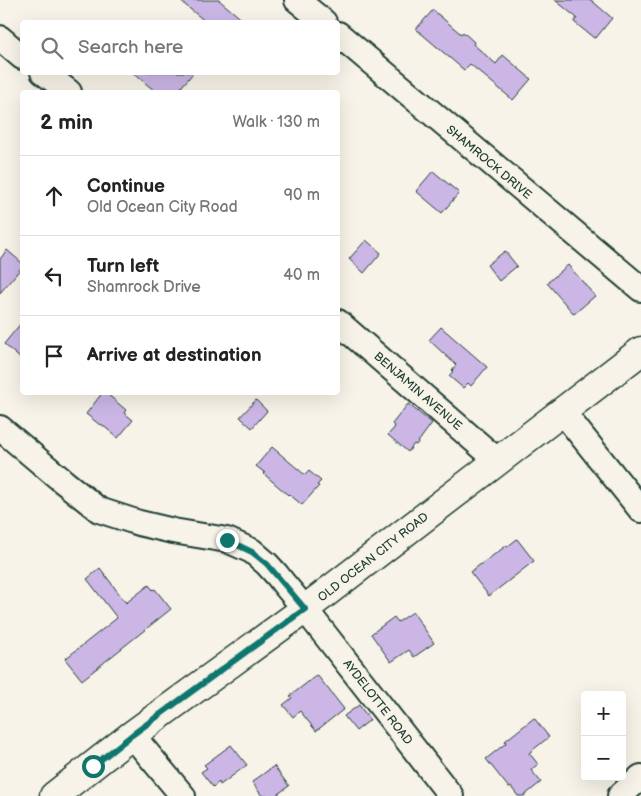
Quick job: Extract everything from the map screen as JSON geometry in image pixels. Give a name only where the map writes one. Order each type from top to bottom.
[{"type":"main road","name":"OLD OCEAN CITY ROAD","points":[[54,796],[132,735],[305,609],[641,351]]},
{"type":"street","points":[[297,0],[322,20]]},
{"type":"street","name":"SHAMROCK DRIVE","points":[[340,36],[641,289]]},
{"type":"street","points":[[0,38],[20,55]]},
{"type":"street","points":[[47,75],[66,90]]},
{"type":"street","name":"BENJAMIN AVENUE","points":[[340,324],[498,461]]},
{"type":"street","points":[[562,411],[641,510]]},
{"type":"street","points":[[0,428],[99,510],[139,523],[227,540],[252,552],[267,564],[305,609]]},
{"type":"street","name":"AYDELOTTE ROAD","points":[[305,609],[451,796]]},
{"type":"street","points":[[132,735],[183,796]]},
{"type":"street","points":[[620,796],[641,777]]},
{"type":"building","points":[[179,0],[219,0],[243,20],[204,20]]},
{"type":"building","points":[[555,0],[591,0],[612,18],[594,38],[574,22],[577,18]]},
{"type":"building","points":[[433,10],[461,34],[463,32],[474,42],[473,44],[496,64],[503,55],[531,79],[513,100],[470,64],[464,70],[416,29]]},
{"type":"building","points":[[136,75],[191,75],[179,90],[154,90]]},
{"type":"building","points":[[433,171],[459,193],[442,213],[416,191]]},
{"type":"building","points":[[366,240],[381,253],[364,273],[349,259]]},
{"type":"building","points":[[7,250],[20,261],[20,269],[0,293],[0,259]]},
{"type":"building","points":[[505,251],[517,266],[499,281],[487,265]]},
{"type":"building","points":[[568,265],[595,296],[574,314],[547,283]]},
{"type":"building","points":[[20,324],[20,358],[4,344]]},
{"type":"building","points":[[441,327],[487,367],[471,386],[468,383],[463,388],[449,376],[456,365],[429,340]]},
{"type":"building","points":[[101,395],[108,395],[126,410],[124,413],[133,420],[118,438],[86,414]]},
{"type":"building","points":[[256,400],[267,411],[252,428],[240,417]]},
{"type":"building","points":[[408,404],[432,423],[416,445],[414,444],[408,452],[388,435],[395,427],[392,424]]},
{"type":"building","points":[[272,447],[305,475],[309,471],[321,481],[317,485],[319,486],[302,505],[256,466]]},
{"type":"building","points":[[517,539],[534,561],[489,596],[470,572]]},
{"type":"building","points":[[100,568],[126,603],[149,585],[153,590],[155,589],[171,609],[82,680],[65,659],[117,618],[87,579]]},
{"type":"building","points":[[413,612],[434,643],[414,657],[409,650],[391,662],[371,634],[394,617],[398,622]]},
{"type":"building","points":[[317,675],[344,709],[316,731],[300,711],[293,717],[283,705],[292,698],[290,696]]},
{"type":"building","points":[[359,705],[370,720],[356,731],[344,716]]},
{"type":"building","points":[[534,718],[549,737],[529,753],[538,764],[531,770],[541,782],[524,796],[518,796],[511,787],[509,788],[486,759]]},
{"type":"building","points":[[231,745],[247,765],[220,785],[219,782],[213,787],[201,772],[207,768],[204,765]]},
{"type":"building","points":[[274,766],[289,786],[275,796],[262,796],[252,782]]},
{"type":"route","points":[[93,766],[132,735],[305,609],[267,564],[252,552],[227,540]]}]
